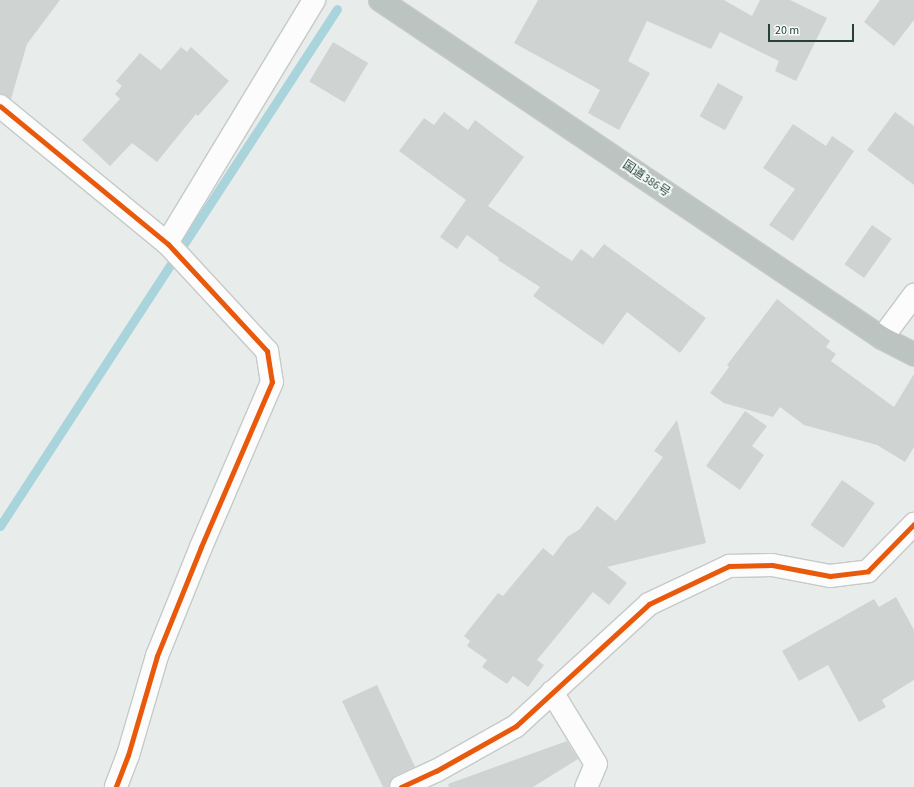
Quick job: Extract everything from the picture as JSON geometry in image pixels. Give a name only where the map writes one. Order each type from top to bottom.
[{"type":"highway","name":"国道386号","points":[[380,0],[882,338],[914,354]]},
{"type":"street","points":[[167,244],[314,0]]},
{"type":"street","points":[[0,106],[167,244],[267,351],[272,382],[201,547],[157,656],[128,755],[116,787]]},
{"type":"street","points":[[882,338],[914,295]]},
{"type":"street","points":[[401,787],[436,771],[516,726],[649,604],[692,582],[729,566],[772,565],[830,576],[868,571],[914,524]]},
{"type":"street","points":[[552,692],[596,764],[586,787]]},
{"type":"building","points":[[0,0],[60,0],[27,44],[11,99],[0,94]]},
{"type":"building","points":[[538,0],[724,0],[752,16],[760,0],[790,0],[827,18],[796,81],[775,71],[779,61],[720,32],[711,49],[647,21],[628,61],[650,73],[619,130],[588,113],[600,90],[514,43]]},
{"type":"building","points":[[880,0],[914,0],[914,20],[894,46],[864,22]]},
{"type":"building","points":[[333,42],[368,63],[344,103],[309,81]]},
{"type":"building","points":[[181,47],[187,52],[191,47],[229,81],[198,116],[196,114],[157,162],[132,143],[110,166],[82,140],[120,99],[115,94],[122,86],[116,81],[140,53],[161,70]]},
{"type":"building","points":[[718,83],[743,97],[725,130],[700,116]]},
{"type":"building","points":[[444,112],[468,130],[475,120],[524,157],[488,206],[572,261],[581,249],[593,258],[604,244],[706,318],[680,353],[627,312],[603,345],[533,296],[540,287],[498,260],[499,258],[467,235],[457,249],[440,237],[466,200],[399,151],[424,118],[434,125]]},
{"type":"building","points":[[895,112],[914,126],[914,185],[867,150]]},
{"type":"building","points":[[793,124],[826,146],[832,136],[854,151],[793,241],[769,225],[795,189],[763,168]]},
{"type":"building","points":[[872,225],[892,239],[864,278],[844,264]]},
{"type":"building","points":[[777,299],[830,341],[826,347],[836,354],[831,361],[894,407],[914,374],[914,447],[905,462],[877,445],[804,425],[780,407],[773,417],[724,403],[710,393],[729,367],[727,365]]},
{"type":"building","points":[[745,411],[767,426],[752,446],[764,455],[740,490],[706,466]]},
{"type":"building","points":[[677,420],[706,543],[607,567],[627,583],[609,605],[593,592],[537,660],[544,665],[528,687],[513,676],[507,684],[482,667],[487,660],[467,646],[470,641],[464,636],[498,593],[503,596],[543,548],[553,556],[567,537],[580,529],[597,506],[616,521],[663,457],[654,451]]},
{"type":"building","points":[[842,480],[875,503],[843,548],[810,525]]},
{"type":"building","points":[[896,597],[914,630],[914,680],[882,700],[886,707],[859,722],[828,665],[799,681],[782,651],[874,599],[879,607]]},
{"type":"building","points":[[377,685],[415,767],[395,776],[391,780],[389,787],[383,787],[342,701]]},
{"type":"building","points":[[567,741],[578,759],[533,787],[449,787],[448,784]]},
{"type":"waterway","points":[[0,526],[337,9]]},
{"type":"cycle path","points":[[0,106],[168,244],[267,351],[272,382],[201,547],[157,656],[128,755],[116,787]]},
{"type":"cycle path","points":[[401,787],[436,771],[516,726],[649,604],[729,566],[772,565],[830,576],[868,571],[914,524]]}]
